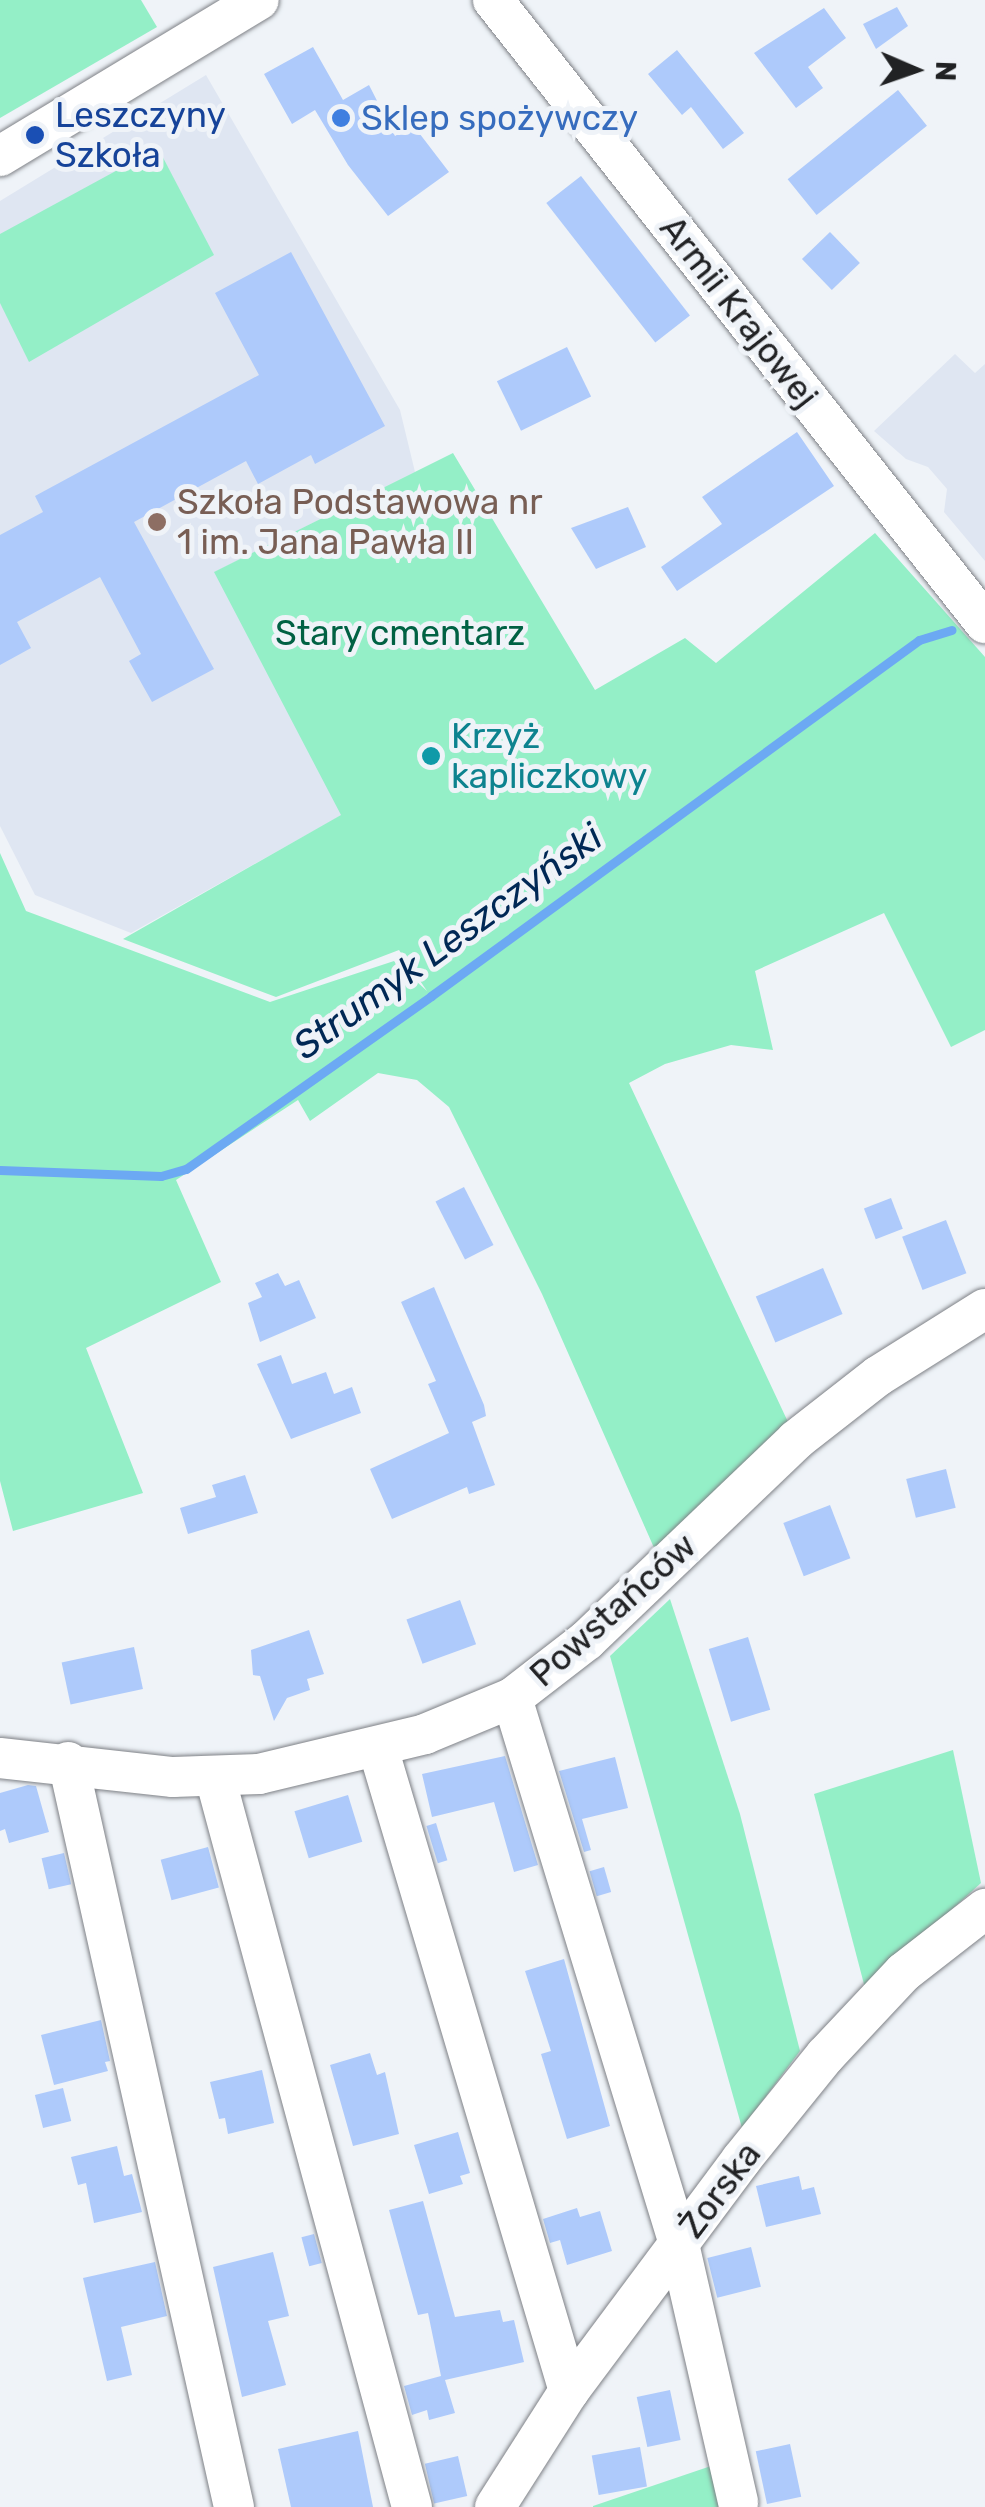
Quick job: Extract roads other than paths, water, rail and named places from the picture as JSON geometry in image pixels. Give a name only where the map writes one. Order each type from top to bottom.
[{"type":"street","points":[[0,156],[259,0]]},
{"type":"street","name":"Armii Krajowej","points":[[493,0],[985,623]]},
{"type":"street","name":"Powstańców","points":[[0,1758],[215,1778],[302,1766],[378,1748],[512,1698],[587,1640],[796,1440],[878,1376],[985,1309]]},
{"type":"street","points":[[512,1698],[679,2244],[738,2502]]},
{"type":"street","points":[[378,1748],[569,2391]]},
{"type":"street","points":[[68,1762],[234,2507]]},
{"type":"street","points":[[215,1778],[412,2507]]},
{"type":"street","name":"Żorska","points":[[495,2507],[569,2391],[825,2056],[904,1972],[985,1910]]},
{"type":"waterway","name":"Strumyk Leszczyński","points":[[0,1170],[161,1176],[186,1169],[431,996],[919,640],[951,630]]},
{"type":"place","name":"Sklep spożywczy","points":[[341,118]]},
{"type":"place","name":"Leszczyny Szkoła","points":[[35,135]]},
{"type":"place","name":"Szkoła Podstawowa nr 1 im. Jana Pawła II","points":[[157,522]]},
{"type":"place","name":"Krzyż kapliczkowy","points":[[431,756]]},
{"type":"park label","name":"Stary cmentarz","points":[[400,633]]}]
